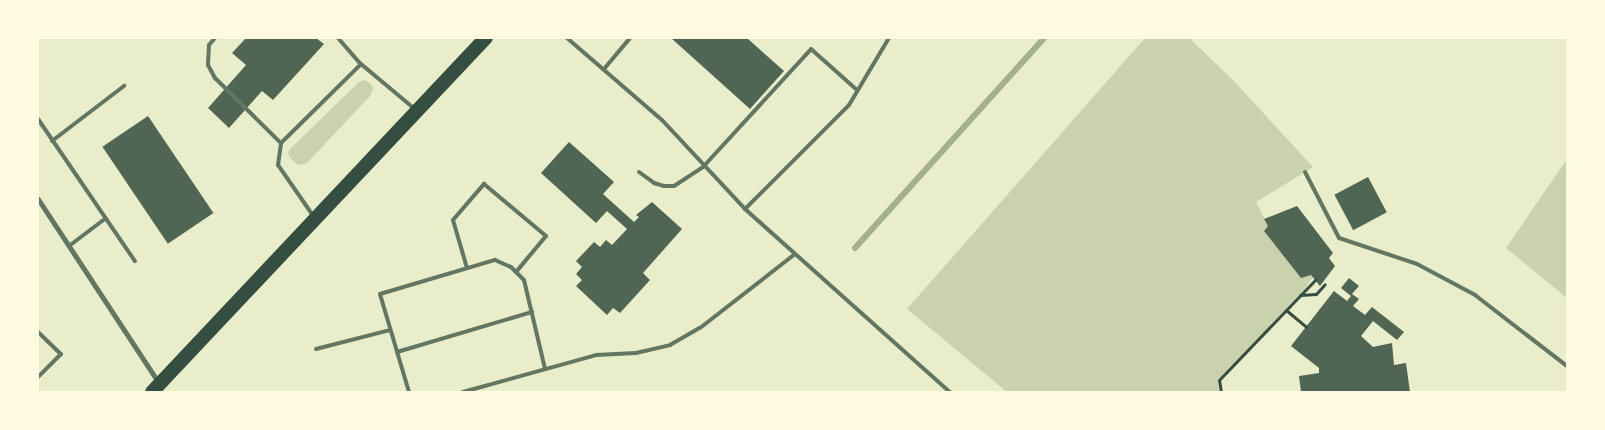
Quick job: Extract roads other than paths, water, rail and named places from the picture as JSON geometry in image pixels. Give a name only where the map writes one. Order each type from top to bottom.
[{"type":"highway","points":[[156,388],[486,38]]},
{"type":"street","points":[[38,199],[156,388]]},
{"type":"lane","points":[[215,38],[209,45],[208,65],[215,78],[281,143]]},
{"type":"lane","points":[[338,38],[361,64],[418,111]]},
{"type":"lane","points":[[567,38],[662,120],[745,209],[950,392]]},
{"type":"lane","points":[[604,69],[630,38]]},
{"type":"lane","points":[[745,209],[849,105],[889,38]]},
{"type":"lane","points":[[639,172],[654,183],[674,186],[704,167],[811,50],[857,90]]},
{"type":"lane","points":[[316,220],[278,165],[281,143],[361,64]]},
{"type":"lane","points":[[52,141],[124,86]]},
{"type":"lane","points":[[38,119],[135,261]]},
{"type":"lane","points":[[1305,172],[1339,238],[1418,264],[1475,295],[1568,367]]},
{"type":"lane","points":[[467,268],[453,220],[484,184],[546,236],[516,272]]},
{"type":"lane","points":[[68,246],[106,218]]},
{"type":"lane","points":[[464,392],[596,355],[636,353],[670,345],[700,328],[795,254]]},
{"type":"lane","points":[[409,392],[380,294],[496,260],[516,272],[524,280],[546,369]]},
{"type":"lane","points":[[397,352],[532,312]]},
{"type":"lane","points":[[316,349],[390,330]]},
{"type":"lane","points":[[38,332],[61,354],[38,377]]},
{"type":"waterway","points":[[855,248],[1044,38]]}]
